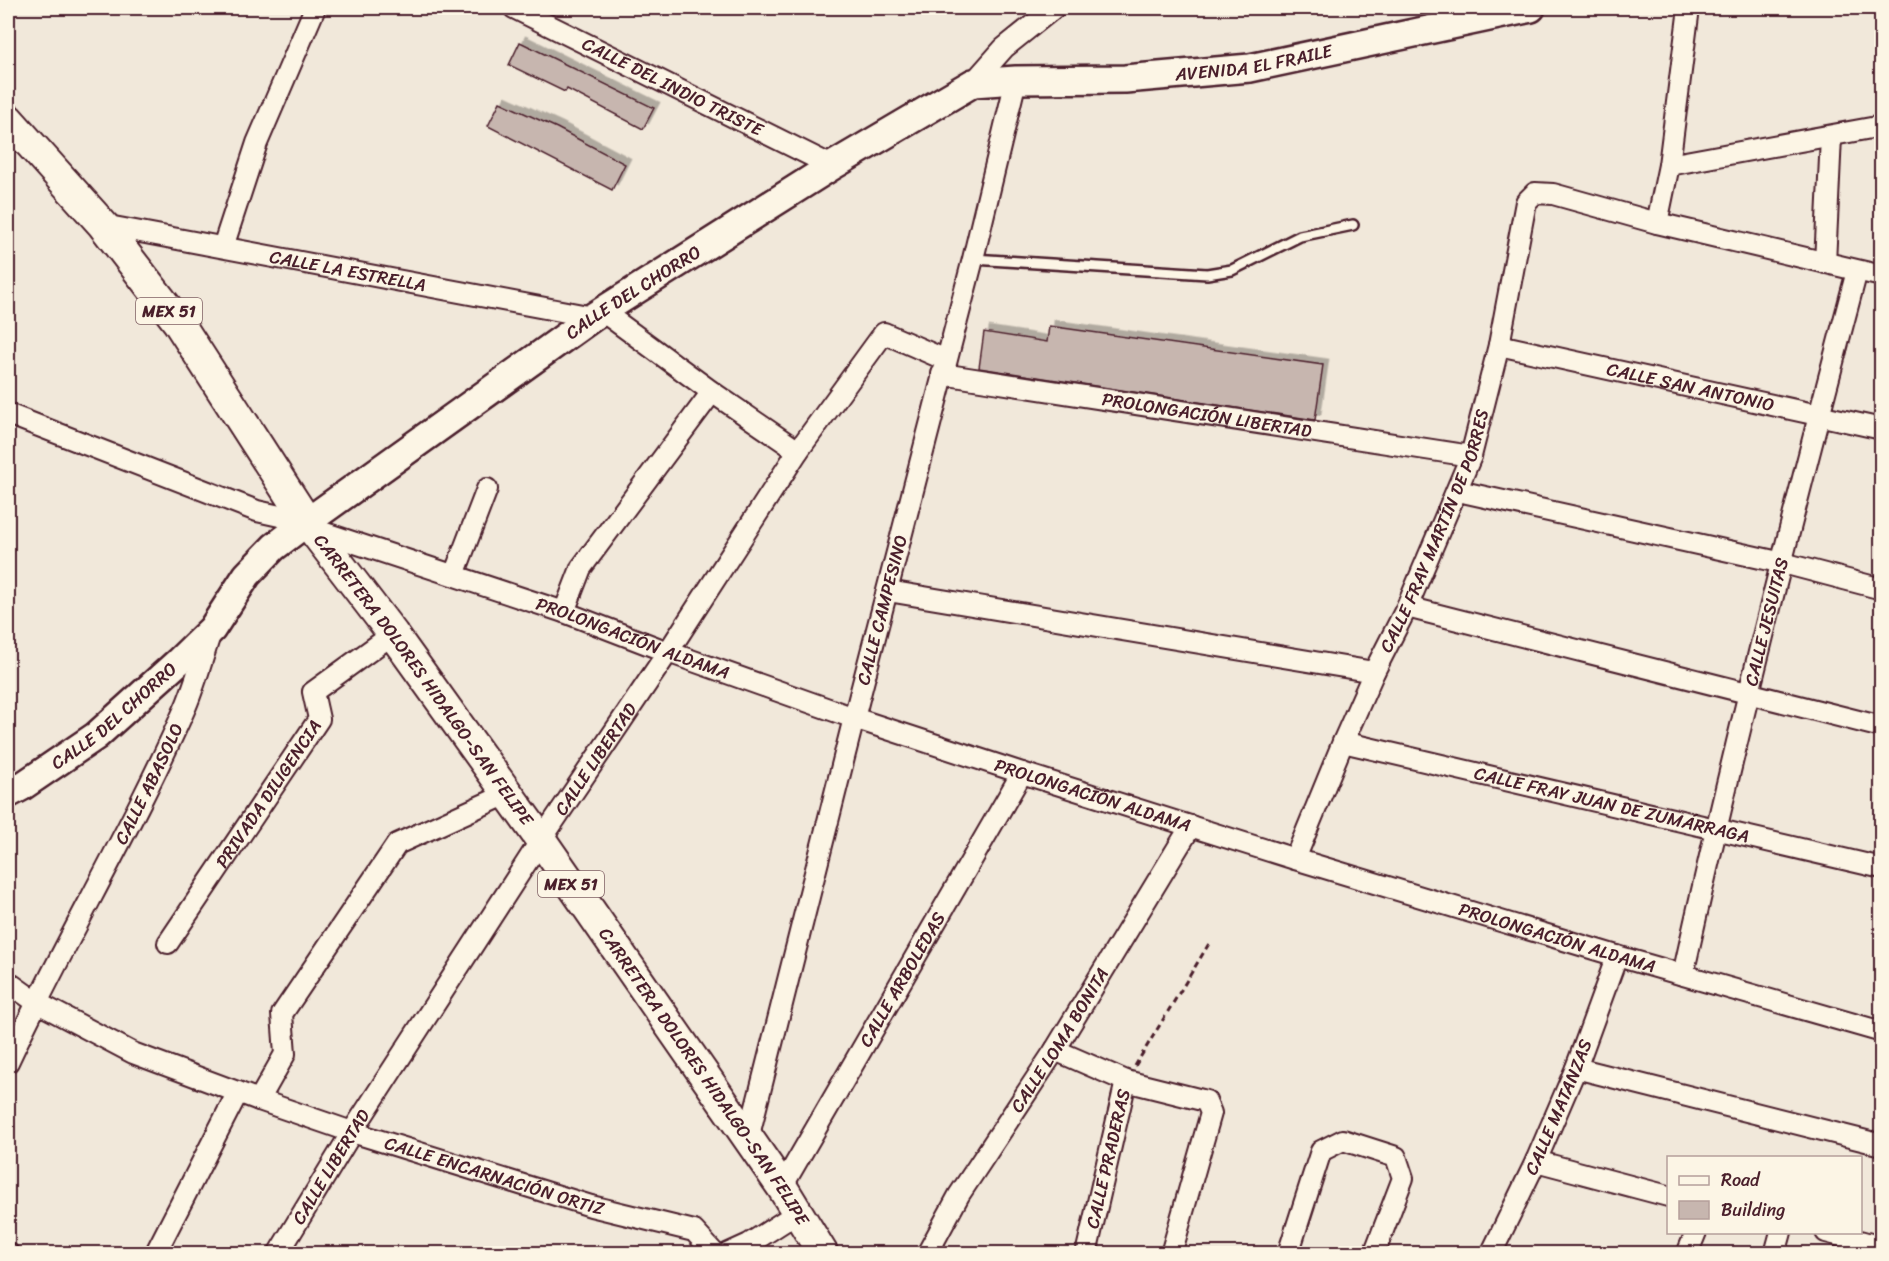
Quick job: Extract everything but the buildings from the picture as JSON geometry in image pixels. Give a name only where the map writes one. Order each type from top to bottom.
[{"type":"main road","name":"CARRETERA DOLORES HIDALGO-SAN FELIPE","points":[[8,119],[103,225],[178,322],[309,525],[393,634],[541,840],[782,1187],[823,1254]]},
{"type":"street","points":[[223,247],[257,143],[315,8]]},
{"type":"street","name":"CALLE DEL INDIO TRISTE","points":[[514,8],[832,166]]},
{"type":"street","points":[[973,83],[1004,48],[1054,8]]},
{"type":"street","name":"AVENIDA EL FRAILE","points":[[973,83],[1016,80],[1125,79],[1250,68],[1531,8]]},
{"type":"street","points":[[1689,8],[1669,165],[1657,223],[1881,276]]},
{"type":"street","name":"CALLE CAMPESINO","points":[[748,1139],[973,259],[1016,80]]},
{"type":"street","name":"CALLE DEL CHORRO","points":[[309,525],[598,314],[832,166],[973,83]]},
{"type":"street","points":[[1669,165],[1881,126]]},
{"type":"street","points":[[1825,263],[1831,137]]},
{"type":"street","name":"CALLE FRAY MARTÍN DE PORRES","points":[[1295,859],[1343,742],[1374,672],[1407,607],[1471,456],[1499,345],[1526,202],[1535,193],[1553,194],[1657,223]]},
{"type":"street","name":"CALLE LA ESTRELLA","points":[[103,225],[598,314],[798,451]]},
{"type":"street","name":"CALLE JESUITAS","points":[[1683,975],[1749,693],[1857,271]]},
{"type":"street","name":"PROLONGACIÓN LIBERTAD","points":[[884,333],[944,367],[1471,456]]},
{"type":"street","name":"CALLE LIBERTAD","points":[[278,1254],[352,1132],[541,840],[668,652],[798,451],[884,333]]},
{"type":"street","name":"CALLE SAN ANTONIO","points":[[1499,345],[1881,429]]},
{"type":"street","points":[[564,612],[581,568],[711,392]]},
{"type":"street","name":"PROLONGACIÓN ALDAMA","points":[[8,414],[257,511],[309,525],[564,612],[668,652],[854,718],[1295,859],[1617,956],[1881,1032]]},
{"type":"street","points":[[454,575],[487,489]]},
{"type":"street","points":[[1458,491],[1783,563],[1881,589]]},
{"type":"street","name":"CALLE ABASOLO","points":[[8,1062],[36,1002],[153,778],[187,703],[212,629],[247,575],[274,547],[309,525]]},
{"type":"street","points":[[888,591],[1374,672]]},
{"type":"street","points":[[1407,607],[1881,727]]},
{"type":"street","name":"CALLE DEL CHORRO","points":[[8,794],[96,736],[212,629]]},
{"type":"street","name":"PRIVADA DILIGENCIA","points":[[168,943],[314,728],[319,719],[313,692],[393,634]]},
{"type":"street","name":"CALLE FRAY JUAN DE ZUMÁRRAGA","points":[[1343,742],[1881,868]]},
{"type":"street","name":"CALLE ARBOLEDAS","points":[[782,1187],[1022,773]]},
{"type":"street","points":[[259,1100],[285,1054],[282,1014],[397,844],[507,794]]},
{"type":"street","name":"CALLE LOMA BONITA","points":[[927,1254],[958,1195],[1055,1050],[1191,826]]},
{"type":"street","name":"CALLE MATANZAS","points":[[1491,1254],[1536,1161],[1576,1068],[1617,956]]},
{"type":"street","name":"CALLE ENCARNACIÓN ORTIZ","points":[[8,982],[36,1002],[133,1053],[352,1132],[591,1206],[694,1231],[715,1254]]},
{"type":"street","points":[[1055,1050],[1126,1081],[1206,1101],[1211,1113],[1171,1254]]},
{"type":"street","points":[[1576,1068],[1881,1145]]},
{"type":"street","name":"CALLE PRADERAS","points":[[1086,1254],[1126,1081]]},
{"type":"street","points":[[155,1254],[238,1092]]},
{"type":"street","points":[[1288,1254],[1321,1151],[1343,1140],[1396,1157],[1403,1178],[1374,1254]]},
{"type":"street","points":[[1536,1161],[1667,1196]]},
{"type":"street","points":[[727,1254],[749,1244],[797,1213]]},
{"type":"street","points":[[1687,1254],[1696,1234]]},
{"type":"street","points":[[1775,1254],[1781,1234]]},
{"type":"street","points":[[1830,1234],[1881,1247]]},
{"type":"lane","points":[[973,259],[1207,274],[1232,270],[1300,236],[1353,225]]},
{"type":"path","name":"CALLE PRADERAS","points":[[1126,1081],[1210,942]]}]
